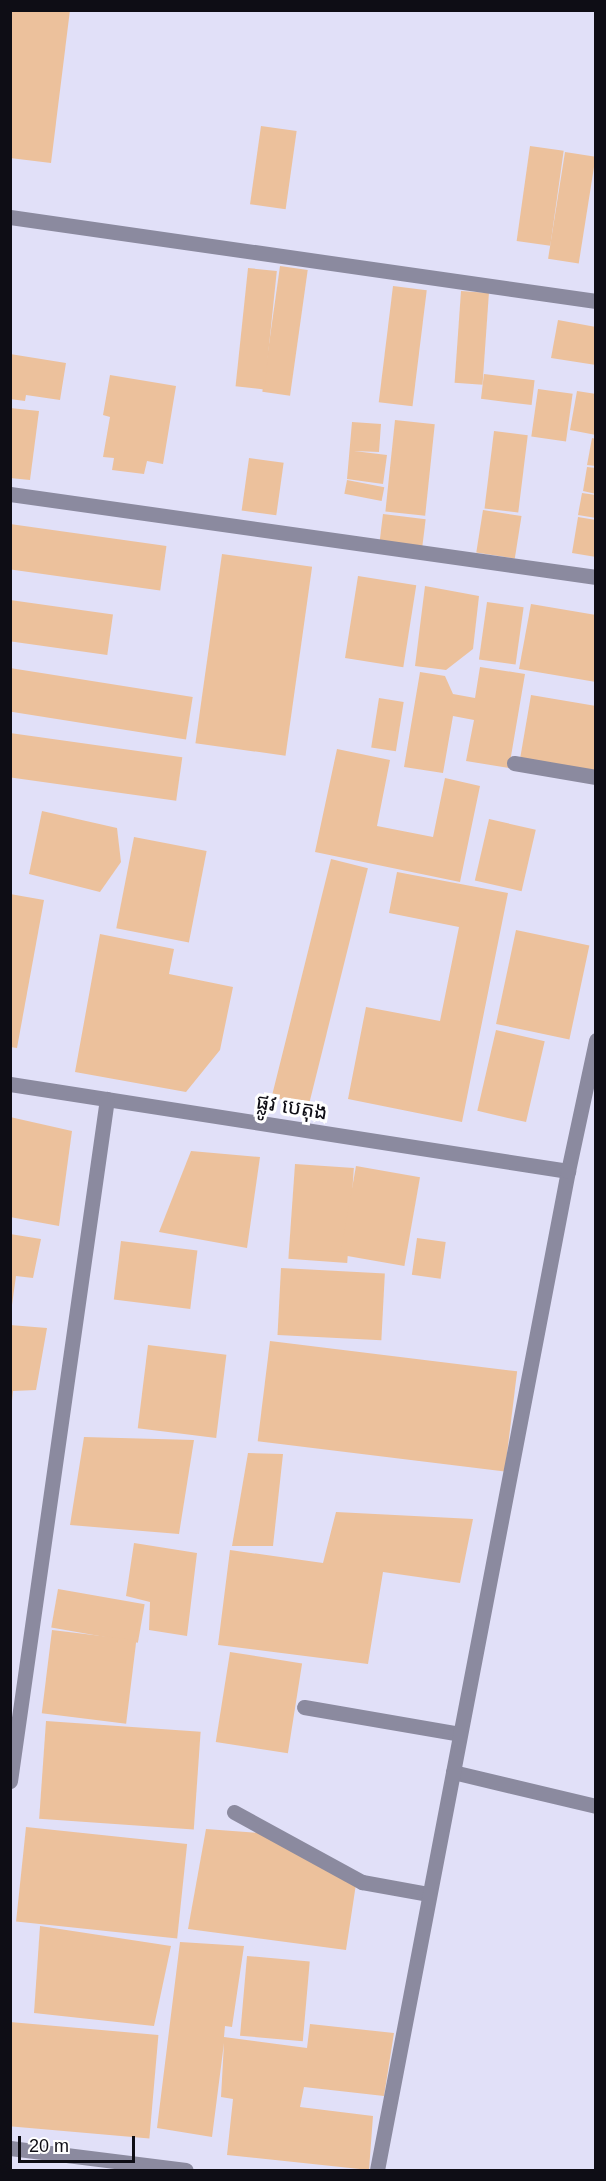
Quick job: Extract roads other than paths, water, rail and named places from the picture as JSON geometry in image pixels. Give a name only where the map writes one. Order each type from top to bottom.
[{"type":"street","points":[[10,216],[596,301]]},
{"type":"street","points":[[10,494],[596,577]]},
{"type":"street","points":[[514,763],[596,777]]},
{"type":"street","points":[[377,2170],[568,1171],[596,1040]]},
{"type":"street","name":"ផ្លូវ បេតុង","points":[[10,1084],[568,1171]]},
{"type":"street","points":[[10,1781],[107,1100]]},
{"type":"street","points":[[304,1707],[460,1734]]},
{"type":"street","points":[[453,1772],[596,1806]]},
{"type":"street","points":[[234,1812],[363,1882],[429,1894]]},
{"type":"street","points":[[10,2148],[134,2167],[186,2170]]}]
